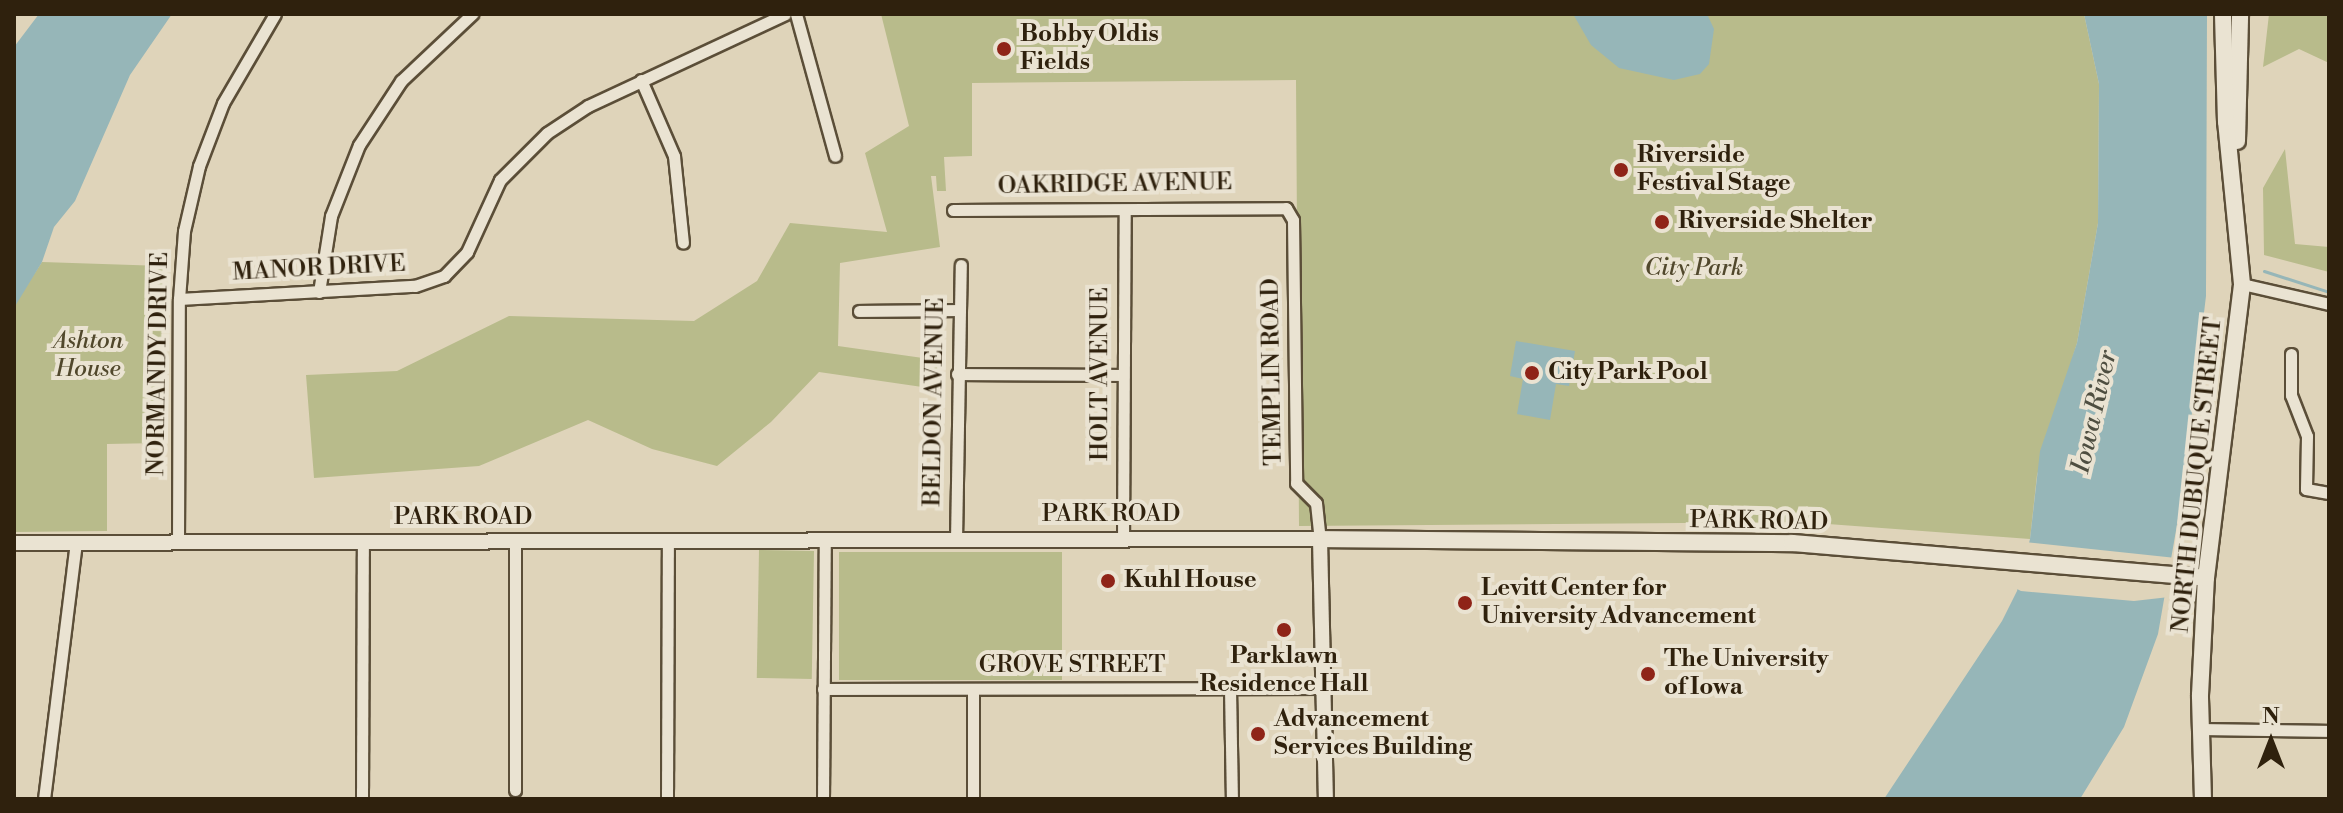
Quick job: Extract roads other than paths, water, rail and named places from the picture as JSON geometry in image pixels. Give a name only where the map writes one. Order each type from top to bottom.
[{"type":"main road","name":"NORTH DUBUQUE STREET","points":[[2203,799],[2205,729],[2200,695],[2206,578],[2242,284],[2237,203],[2226,122],[2223,14]]},
{"type":"main road","name":"NORTH DUBUQUE STREET","points":[[2237,203],[2240,14]]},
{"type":"main road","name":"PARK ROAD","points":[[1320,539],[1792,543],[2206,578]]},
{"type":"street","name":"NORMANDY DRIVE","points":[[178,543],[179,299],[184,231],[203,155],[238,72],[275,14]]},
{"type":"street","points":[[319,292],[331,216],[359,145],[401,81],[472,14]]},
{"type":"street","name":"MANOR DRIVE","points":[[179,299],[415,286],[444,276],[462,260],[491,194],[524,152],[571,116],[785,14]]},
{"type":"street","points":[[796,14],[835,156]]},
{"type":"street","points":[[641,80],[674,156],[683,243]]},
{"type":"street","name":"OAKRIDGE AVENUE","points":[[953,210],[1125,210],[1278,204]]},
{"type":"street","name":"TEMPLIN ROAD","points":[[1278,204],[1293,220],[1296,483],[1316,503],[1320,539]]},
{"type":"street","name":"HOLT AVENUE","points":[[1123,539],[1125,210]]},
{"type":"street","name":"BELDON AVENUE","points":[[956,540],[961,265]]},
{"type":"street","points":[[2242,284],[2329,304]]},
{"type":"street","points":[[859,311],[958,310]]},
{"type":"street","points":[[2291,354],[2291,395],[2307,436],[2306,489],[2329,493]]},
{"type":"street","points":[[957,374],[1123,375]]},
{"type":"street","points":[[1320,539],[1320,688],[1326,799]]},
{"type":"street","name":"PARK ROAD","points":[[14,543],[1320,539]]},
{"type":"street","points":[[515,542],[515,790]]},
{"type":"street","points":[[667,799],[668,542]]},
{"type":"street","points":[[823,799],[825,542]]},
{"type":"street","points":[[44,799],[76,543]]},
{"type":"street","points":[[362,799],[363,543]]},
{"type":"street","points":[[1230,688],[1232,799]]},
{"type":"street","name":"GROVE STREET","points":[[823,689],[1320,688]]},
{"type":"street","points":[[973,689],[973,799]]},
{"type":"street","points":[[2205,729],[2329,731]]},
{"type":"water","points":[[39,14],[172,14],[130,75],[75,201],[54,227],[42,262],[14,308],[14,47]]},
{"type":"water","points":[[1573,14],[1707,14],[1714,29],[1709,64],[1700,74],[1674,80],[1619,68],[1591,45]]},
{"type":"water","name":"Iowa River","points":[[2084,14],[2207,14],[2206,296],[2182,496],[2158,634],[2124,727],[2080,799],[1884,799],[2002,621],[2017,591],[2030,539],[2040,451],[2077,343],[2098,223],[2099,84]]},
{"type":"water","points":[[1516,341],[1575,351],[1569,386],[1556,384],[1550,420],[1517,414],[1523,379],[1510,376]]},
{"type":"waterway","points":[[2264,271],[2329,292]]},
{"type":"place","name":"Bobby Oldis Fields","points":[[1004,49]]},
{"type":"place","name":"Riverside Festival Stage","points":[[1621,170]]},
{"type":"place","name":"Riverside Shelter","points":[[1662,222]]},
{"type":"place","name":"City Park Pool","points":[[1532,373]]},
{"type":"place","name":"Kuhl House","points":[[1108,581]]},
{"type":"place","name":"Levitt Center for University Advancement","points":[[1465,603]]},
{"type":"place","name":"Parklawn Residence Hall","points":[[1284,630]]},
{"type":"place","name":"The University of Iowa","points":[[1648,674]]},
{"type":"place","name":"Advancement Services Building","points":[[1258,734]]},
{"type":"park label","name":"City Park","points":[[1694,269]]},
{"type":"park label","name":"Ashton House","points":[[88,356]]}]
